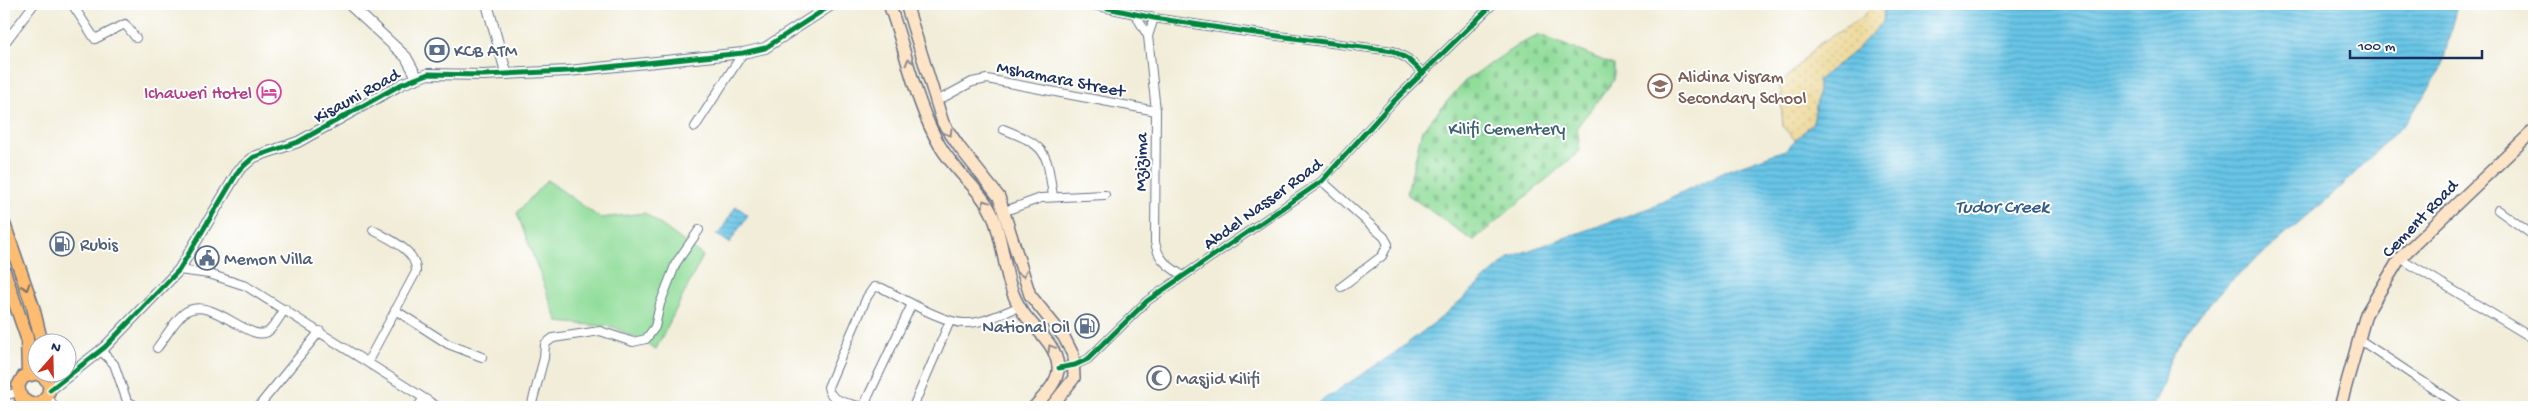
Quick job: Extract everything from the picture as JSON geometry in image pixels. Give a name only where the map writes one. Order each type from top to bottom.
[{"type":"highway","points":[[4,224],[33,307],[40,334]]},
{"type":"highway","points":[[4,271],[43,388],[33,405],[22,400],[20,381],[43,388]]},
{"type":"main road","points":[[889,4],[924,112],[935,138],[949,160],[981,196],[992,214],[999,238],[1006,276],[1019,307],[1053,350],[1058,368],[1046,392],[1034,407]]},
{"type":"main road","points":[[906,4],[943,123],[954,142],[994,189],[1005,211],[1030,295],[1064,336],[1073,355],[1075,365],[1074,378],[1051,407]]},
{"type":"main road","name":"Cement Road","points":[[2340,407],[2366,314],[2400,258],[2534,130]]},
{"type":"street","points":[[4,44],[34,4]]},
{"type":"street","points":[[72,4],[96,39],[125,24],[136,38]]},
{"type":"street","points":[[349,4],[406,57],[417,77]]},
{"type":"street","points":[[487,4],[506,72]]},
{"type":"street","name":"Kisauni Road","points":[[43,388],[101,351],[179,270],[230,184],[248,160],[316,133],[417,77],[428,74],[568,71],[743,53],[765,48],[833,4]]},
{"type":"street","points":[[1089,4],[1154,18],[1393,50],[1408,59],[1423,73]]},
{"type":"street","name":"Abdel Nasser Road","points":[[1075,365],[1092,355],[1147,301],[1322,181],[1392,102],[1493,4]]},
{"type":"street","points":[[1135,14],[1148,36]]},
{"type":"street","points":[[1148,36],[1154,18]]},
{"type":"street","name":"Mzizima","points":[[1148,36],[1156,112],[1154,163],[1157,253],[1164,264],[1183,276]]},
{"type":"street","points":[[695,127],[743,53]]},
{"type":"street","name":"Mshamara Street","points":[[935,102],[972,82],[987,79],[1156,112]]},
{"type":"street","points":[[1003,129],[1036,144],[1044,152],[1053,196]]},
{"type":"street","points":[[1322,181],[1384,237],[1388,244],[1382,256],[1341,287]]},
{"type":"street","points":[[1005,211],[1030,201],[1053,196],[1105,195]]},
{"type":"street","points":[[2498,210],[2534,236]]},
{"type":"street","points":[[368,361],[416,272],[415,261],[403,248],[373,230]]},
{"type":"street","points":[[531,407],[544,349],[553,338],[600,331],[633,342],[643,341],[650,336],[655,327],[660,304],[676,263],[699,230]]},
{"type":"street","points":[[2400,258],[2534,339]]},
{"type":"street","points":[[179,270],[209,274],[246,286],[368,361],[438,407]]},
{"type":"street","points":[[912,304],[863,407],[835,398],[830,394],[828,387],[867,297],[874,287],[882,288],[950,321],[970,323],[1019,307]]},
{"type":"street","points":[[158,348],[184,313],[198,308],[216,313],[254,333],[262,334],[268,332],[285,309]]},
{"type":"street","points":[[395,310],[448,344],[482,357]]},
{"type":"street","points":[[913,407],[950,321]]},
{"type":"street","points":[[258,407],[320,331]]},
{"type":"street","points":[[2360,340],[2461,407]]},
{"type":"street","points":[[101,351],[114,364],[127,400],[138,407]]},
{"type":"street","points":[[1058,368],[1075,365]]},
{"type":"street","points":[[4,396],[22,400]]},
{"type":"street","points":[[417,407],[424,399]]},
{"type":"green space","name":"Kilifi Cementery","points":[[1540,35],[1614,65],[1614,80],[1577,127],[1580,151],[1473,241],[1407,194],[1422,130],[1465,81],[1518,45]]},
{"type":"green space","points":[[547,180],[600,218],[645,213],[703,256],[656,349],[614,327],[558,322],[517,213]]},
{"type":"sand","points":[[1872,4],[1949,4],[1828,175],[1783,127],[1780,85],[1818,45],[1864,16]]},
{"type":"water","name":"Tudor Creek","points":[[1884,4],[2457,4],[2441,71],[2407,120],[2339,189],[2230,282],[2194,321],[2179,343],[2168,365],[2164,384],[2151,407],[1312,407],[1393,354],[1442,317],[1510,257],[1649,208],[1728,170],[1785,150],[1813,123],[1818,94],[1818,80],[1856,50],[1883,22]]},
{"type":"water","points":[[736,206],[748,215],[730,242],[731,244],[716,234],[719,234]]},
{"type":"cycle path","points":[[50,390],[105,347],[179,270],[239,170],[254,157],[298,142],[402,84],[428,74],[483,75],[568,71],[743,53],[765,48],[833,4]]},
{"type":"cycle path","points":[[1089,4],[1154,18],[1393,51],[1408,59],[1423,73]]},
{"type":"cycle path","points":[[1059,368],[1075,365],[1088,359],[1147,301],[1322,181],[1392,103],[1493,4]]},
{"type":"place","name":"KCB ATM","points":[[437,50]]},
{"type":"place","name":"Alidina Visram Secondary School","points":[[1660,86]]},
{"type":"place","name":"Ichaweri Hotel","points":[[269,92]]},
{"type":"place","name":"Rubis","points":[[62,244]]},
{"type":"place","name":"Memon Villa","points":[[207,258]]},
{"type":"place","name":"National Oil","points":[[1087,326]]},
{"type":"place","name":"Masjid Kilifi","points":[[1159,378]]}]
